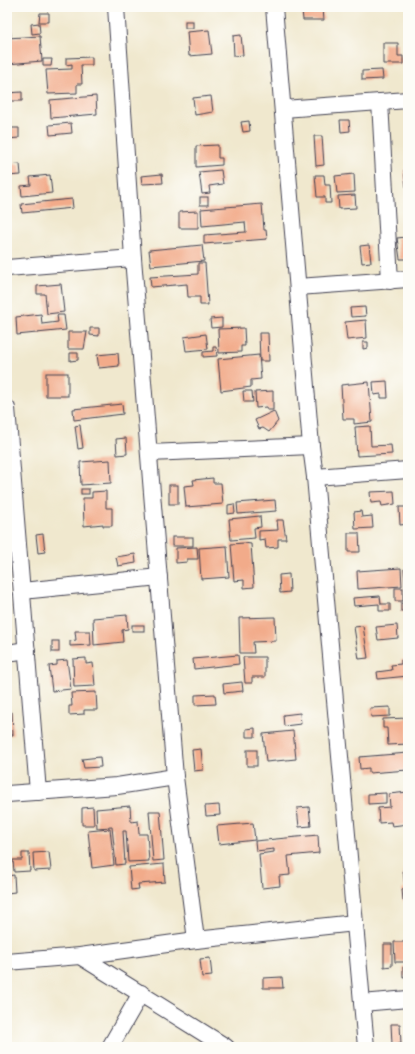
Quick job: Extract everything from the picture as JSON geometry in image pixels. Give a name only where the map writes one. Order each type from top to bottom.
[{"type":"street","points":[[116,7],[133,258],[176,777],[196,940]]},
{"type":"street","points":[[274,7],[311,446],[366,1047]]},
{"type":"street","points":[[283,109],[408,100]]},
{"type":"street","points":[[380,102],[390,281]]},
{"type":"street","points":[[7,268],[133,258]]},
{"type":"street","points":[[298,287],[408,279]]},
{"type":"street","points":[[7,408],[38,792]]},
{"type":"street","points":[[149,453],[311,446]]},
{"type":"street","points":[[315,477],[408,470]]},
{"type":"street","points":[[22,591],[159,576]]},
{"type":"street","points":[[7,653],[27,650]]},
{"type":"street","points":[[7,794],[117,786],[176,777]]},
{"type":"street","points":[[7,962],[80,956],[196,940],[355,923]]},
{"type":"street","points":[[80,956],[226,1047]]},
{"type":"street","points":[[110,1047],[141,993]]},
{"type":"street","points":[[362,1003],[408,999]]},
{"type":"building","points":[[323,9],[324,20],[303,20],[302,10]]},
{"type":"building","points":[[40,13],[49,13],[49,22],[39,22]]},
{"type":"building","points":[[185,21],[193,21],[193,28],[185,28]]},
{"type":"building","points":[[39,23],[40,33],[32,34],[31,24]]},
{"type":"building","points":[[7,26],[10,26],[11,36],[7,36]]},
{"type":"building","points":[[209,30],[212,54],[189,56],[187,32]]},
{"type":"building","points":[[241,35],[243,55],[234,56],[233,36]]},
{"type":"building","points":[[40,36],[42,61],[7,64],[7,38]]},
{"type":"building","points":[[383,43],[398,43],[398,56],[403,56],[403,64],[383,64]]},
{"type":"building","points":[[92,57],[92,65],[81,65],[82,84],[77,84],[77,93],[48,94],[46,70],[72,69],[72,64],[66,65],[66,58]]},
{"type":"building","points":[[43,59],[52,59],[51,66],[43,66]]},
{"type":"building","points":[[382,70],[383,79],[362,80],[362,71]]},
{"type":"building","points":[[22,92],[22,101],[7,101],[7,93]]},
{"type":"building","points":[[96,96],[97,114],[51,118],[50,100]]},
{"type":"building","points":[[211,96],[213,112],[195,115],[193,98]]},
{"type":"building","points":[[340,120],[349,120],[350,131],[341,132]]},
{"type":"building","points":[[249,121],[250,131],[243,132],[241,122]]},
{"type":"building","points":[[71,123],[72,133],[50,135],[49,125]]},
{"type":"building","points":[[7,128],[19,128],[19,138],[7,139]]},
{"type":"building","points":[[314,136],[322,136],[324,165],[316,166]]},
{"type":"building","points":[[218,145],[218,158],[222,158],[222,165],[196,167],[196,146]]},
{"type":"building","points":[[20,164],[21,175],[7,176],[7,165]]},
{"type":"building","points":[[408,169],[408,187],[406,187],[404,170]]},
{"type":"building","points":[[221,170],[223,184],[209,186],[210,193],[202,194],[199,172]]},
{"type":"building","points":[[162,174],[163,183],[142,184],[141,176]]},
{"type":"building","points":[[354,174],[355,192],[337,193],[335,176]]},
{"type":"building","points":[[50,175],[52,193],[22,196],[21,186],[31,185],[30,177]]},
{"type":"building","points":[[315,175],[324,175],[325,185],[330,185],[331,203],[325,203],[325,197],[317,197]]},
{"type":"building","points":[[355,195],[356,208],[339,209],[338,196]]},
{"type":"building","points":[[200,197],[208,197],[208,205],[200,205]]},
{"type":"building","points":[[72,199],[73,208],[22,213],[21,204]]},
{"type":"building","points":[[262,204],[264,230],[266,230],[267,239],[204,244],[204,235],[246,232],[245,222],[202,226],[201,209]]},
{"type":"building","points":[[198,211],[198,228],[179,228],[179,212]]},
{"type":"building","points":[[406,237],[408,259],[400,259],[397,238]]},
{"type":"building","points":[[202,245],[204,261],[151,266],[149,250]]},
{"type":"building","points":[[369,245],[371,262],[362,263],[360,246]]},
{"type":"building","points":[[198,263],[205,263],[208,305],[200,305],[200,297],[188,297],[187,284],[151,287],[150,277],[198,274]]},
{"type":"building","points":[[61,284],[64,312],[47,314],[45,294],[37,294],[37,286]]},
{"type":"building","points":[[365,307],[366,316],[351,317],[350,308]]},
{"type":"building","points":[[41,314],[42,324],[58,322],[57,315],[64,315],[66,330],[17,335],[16,317]]},
{"type":"building","points":[[222,318],[222,327],[211,328],[210,319]]},
{"type":"building","points":[[366,320],[367,338],[347,340],[345,322]]},
{"type":"building","points":[[90,328],[99,328],[99,336],[90,335]]},
{"type":"building","points":[[244,328],[245,346],[241,346],[241,352],[219,353],[218,329]]},
{"type":"building","points":[[68,332],[87,332],[84,349],[68,349]]},
{"type":"building","points":[[259,333],[268,333],[269,361],[260,361]]},
{"type":"building","points":[[206,334],[208,349],[186,351],[184,337]]},
{"type":"building","points":[[363,342],[368,342],[368,348],[363,349]]},
{"type":"building","points":[[213,347],[216,347],[217,356],[203,357],[203,352],[213,351]]},
{"type":"building","points":[[70,353],[78,353],[78,360],[70,361]]},
{"type":"building","points":[[118,353],[119,366],[99,368],[97,355]]},
{"type":"building","points":[[259,355],[261,379],[251,380],[251,387],[221,391],[218,359]]},
{"type":"building","points":[[46,373],[68,373],[68,396],[46,396]]},
{"type":"building","points":[[387,381],[388,398],[381,398],[381,394],[374,395],[373,382]]},
{"type":"building","points":[[369,382],[372,422],[354,424],[354,419],[343,419],[341,385]]},
{"type":"building","points":[[243,391],[252,391],[253,402],[244,402]]},
{"type":"building","points":[[273,391],[273,410],[267,410],[266,407],[256,408],[255,392]]},
{"type":"building","points":[[122,404],[123,414],[74,420],[73,409]]},
{"type":"building","points":[[274,411],[278,421],[269,432],[263,428],[259,429],[255,420]]},
{"type":"building","points":[[80,425],[83,448],[78,449],[75,426]]},
{"type":"building","points":[[370,426],[371,446],[391,445],[392,454],[357,456],[355,427]]},
{"type":"building","points":[[126,438],[127,454],[117,455],[116,439]]},
{"type":"building","points":[[110,460],[111,483],[81,485],[80,462]]},
{"type":"building","points":[[213,478],[213,483],[221,483],[223,504],[186,507],[184,486],[194,485],[193,480]]},
{"type":"building","points":[[169,485],[178,485],[178,504],[169,504]]},
{"type":"building","points":[[81,489],[89,489],[89,494],[81,494]]},
{"type":"building","points":[[106,491],[106,508],[112,508],[112,526],[103,526],[103,524],[84,526],[83,498],[92,498],[92,492]]},
{"type":"building","points":[[394,491],[395,504],[382,506],[381,502],[371,503],[370,492]]},
{"type":"building","points":[[275,500],[276,511],[238,514],[237,503]]},
{"type":"building","points":[[234,504],[235,513],[228,514],[228,505]]},
{"type":"building","points":[[399,507],[408,507],[408,524],[400,525]]},
{"type":"building","points":[[361,511],[362,517],[372,516],[373,528],[355,529],[354,512]]},
{"type":"building","points":[[260,516],[261,527],[254,528],[255,538],[231,540],[229,519]]},
{"type":"building","points":[[277,520],[283,520],[286,539],[278,539],[278,547],[266,548],[265,539],[259,540],[259,531],[278,530]]},
{"type":"building","points":[[348,533],[359,533],[360,552],[348,552]]},
{"type":"building","points":[[43,534],[45,552],[38,553],[36,535]]},
{"type":"building","points":[[172,537],[193,537],[193,546],[172,546]]},
{"type":"building","points":[[231,544],[251,544],[254,587],[244,588],[244,580],[234,581]]},
{"type":"building","points":[[227,546],[229,577],[201,579],[199,548]]},
{"type":"building","points":[[197,547],[198,559],[187,559],[187,562],[176,563],[176,548]]},
{"type":"building","points":[[135,554],[136,563],[118,566],[116,557]]},
{"type":"building","points":[[401,568],[402,586],[358,589],[357,571]]},
{"type":"building","points":[[404,569],[408,569],[408,599],[406,599]]},
{"type":"building","points":[[289,574],[290,592],[280,593],[279,575]]},
{"type":"building","points":[[395,588],[403,588],[403,601],[395,601]]},
{"type":"building","points":[[380,596],[381,604],[390,604],[390,611],[379,611],[379,604],[354,606],[353,598]]},
{"type":"building","points":[[401,603],[408,603],[408,611],[401,611]]},
{"type":"building","points":[[127,615],[128,629],[122,630],[123,642],[94,645],[93,618]]},
{"type":"building","points":[[275,617],[276,641],[253,642],[254,653],[240,653],[239,618]]},
{"type":"building","points":[[132,625],[144,625],[144,631],[132,631]]},
{"type":"building","points":[[397,625],[398,638],[378,640],[376,627]]},
{"type":"building","points":[[363,626],[368,658],[359,659],[354,627]]},
{"type":"building","points":[[75,631],[90,631],[91,645],[70,646],[70,641],[76,640]]},
{"type":"building","points":[[52,641],[59,641],[59,652],[52,652]]},
{"type":"building","points":[[238,655],[239,664],[194,669],[193,659]]},
{"type":"building","points":[[243,657],[265,657],[265,677],[252,677],[252,683],[245,683]]},
{"type":"building","points":[[86,658],[86,664],[93,663],[95,686],[74,687],[73,659]]},
{"type":"building","points":[[67,660],[71,689],[52,691],[49,666],[57,665],[57,661]]},
{"type":"building","points":[[401,660],[407,660],[408,676],[378,679],[377,672],[392,670],[391,665],[401,664]]},
{"type":"building","points":[[242,682],[243,691],[224,693],[223,684]]},
{"type":"building","points":[[7,688],[10,688],[10,695],[7,695]]},
{"type":"building","points":[[96,692],[97,710],[84,710],[84,714],[69,715],[69,706],[72,706],[71,693]]},
{"type":"building","points":[[215,694],[216,704],[195,705],[195,695]]},
{"type":"building","points":[[390,707],[390,716],[371,717],[370,708]]},
{"type":"building","points":[[7,712],[12,712],[13,735],[7,735]]},
{"type":"building","points":[[300,713],[301,724],[284,726],[283,715]]},
{"type":"building","points":[[408,718],[408,744],[388,745],[387,728],[383,728],[383,719]]},
{"type":"building","points":[[255,728],[255,737],[246,737],[246,729]]},
{"type":"building","points":[[293,731],[296,759],[266,762],[263,734]]},
{"type":"building","points":[[201,749],[203,770],[194,771],[192,750]]},
{"type":"building","points":[[247,750],[257,750],[257,766],[247,766]]},
{"type":"building","points":[[408,753],[408,770],[369,773],[369,768],[360,769],[359,757]]},
{"type":"building","points":[[100,757],[101,767],[84,768],[82,759]]},
{"type":"building","points":[[408,792],[408,824],[392,826],[391,822],[379,823],[378,808],[390,807],[389,794]]},
{"type":"building","points":[[386,793],[386,803],[368,804],[368,794]]},
{"type":"building","points":[[219,805],[220,815],[206,816],[205,806]]},
{"type":"building","points":[[130,806],[131,822],[138,821],[139,834],[147,834],[149,861],[128,862],[126,831],[123,831],[125,864],[116,865],[112,827],[97,828],[96,809]]},
{"type":"building","points":[[93,807],[94,825],[82,825],[82,808]]},
{"type":"building","points":[[309,807],[311,826],[299,827],[297,808]]},
{"type":"building","points":[[149,811],[160,811],[164,860],[153,861]]},
{"type":"building","points":[[253,823],[255,840],[219,844],[217,826]]},
{"type":"building","points":[[110,829],[114,865],[92,868],[88,831]]},
{"type":"building","points":[[318,835],[319,853],[288,856],[290,875],[279,876],[280,886],[262,888],[259,854],[274,852],[274,849],[256,851],[255,841]]},
{"type":"building","points":[[49,852],[51,870],[34,871],[33,853]]},
{"type":"building","points":[[22,853],[29,853],[30,871],[14,872],[13,860],[22,860]]},
{"type":"building","points":[[164,864],[165,882],[138,884],[139,889],[131,890],[129,867]]},
{"type":"building","points":[[403,870],[408,870],[408,900],[403,901],[402,889],[405,888]]},
{"type":"building","points":[[14,875],[15,892],[7,893],[7,876]]},
{"type":"building","points":[[394,942],[408,942],[408,962],[395,962]]},
{"type":"building","points":[[384,944],[392,944],[392,966],[384,967]]},
{"type":"building","points":[[210,958],[212,976],[202,977],[200,959]]},
{"type":"building","points":[[403,967],[408,967],[408,976],[403,977]]},
{"type":"building","points":[[282,977],[283,988],[263,988],[263,978]]},
{"type":"building","points":[[391,1024],[400,1024],[401,1044],[392,1044]]}]
